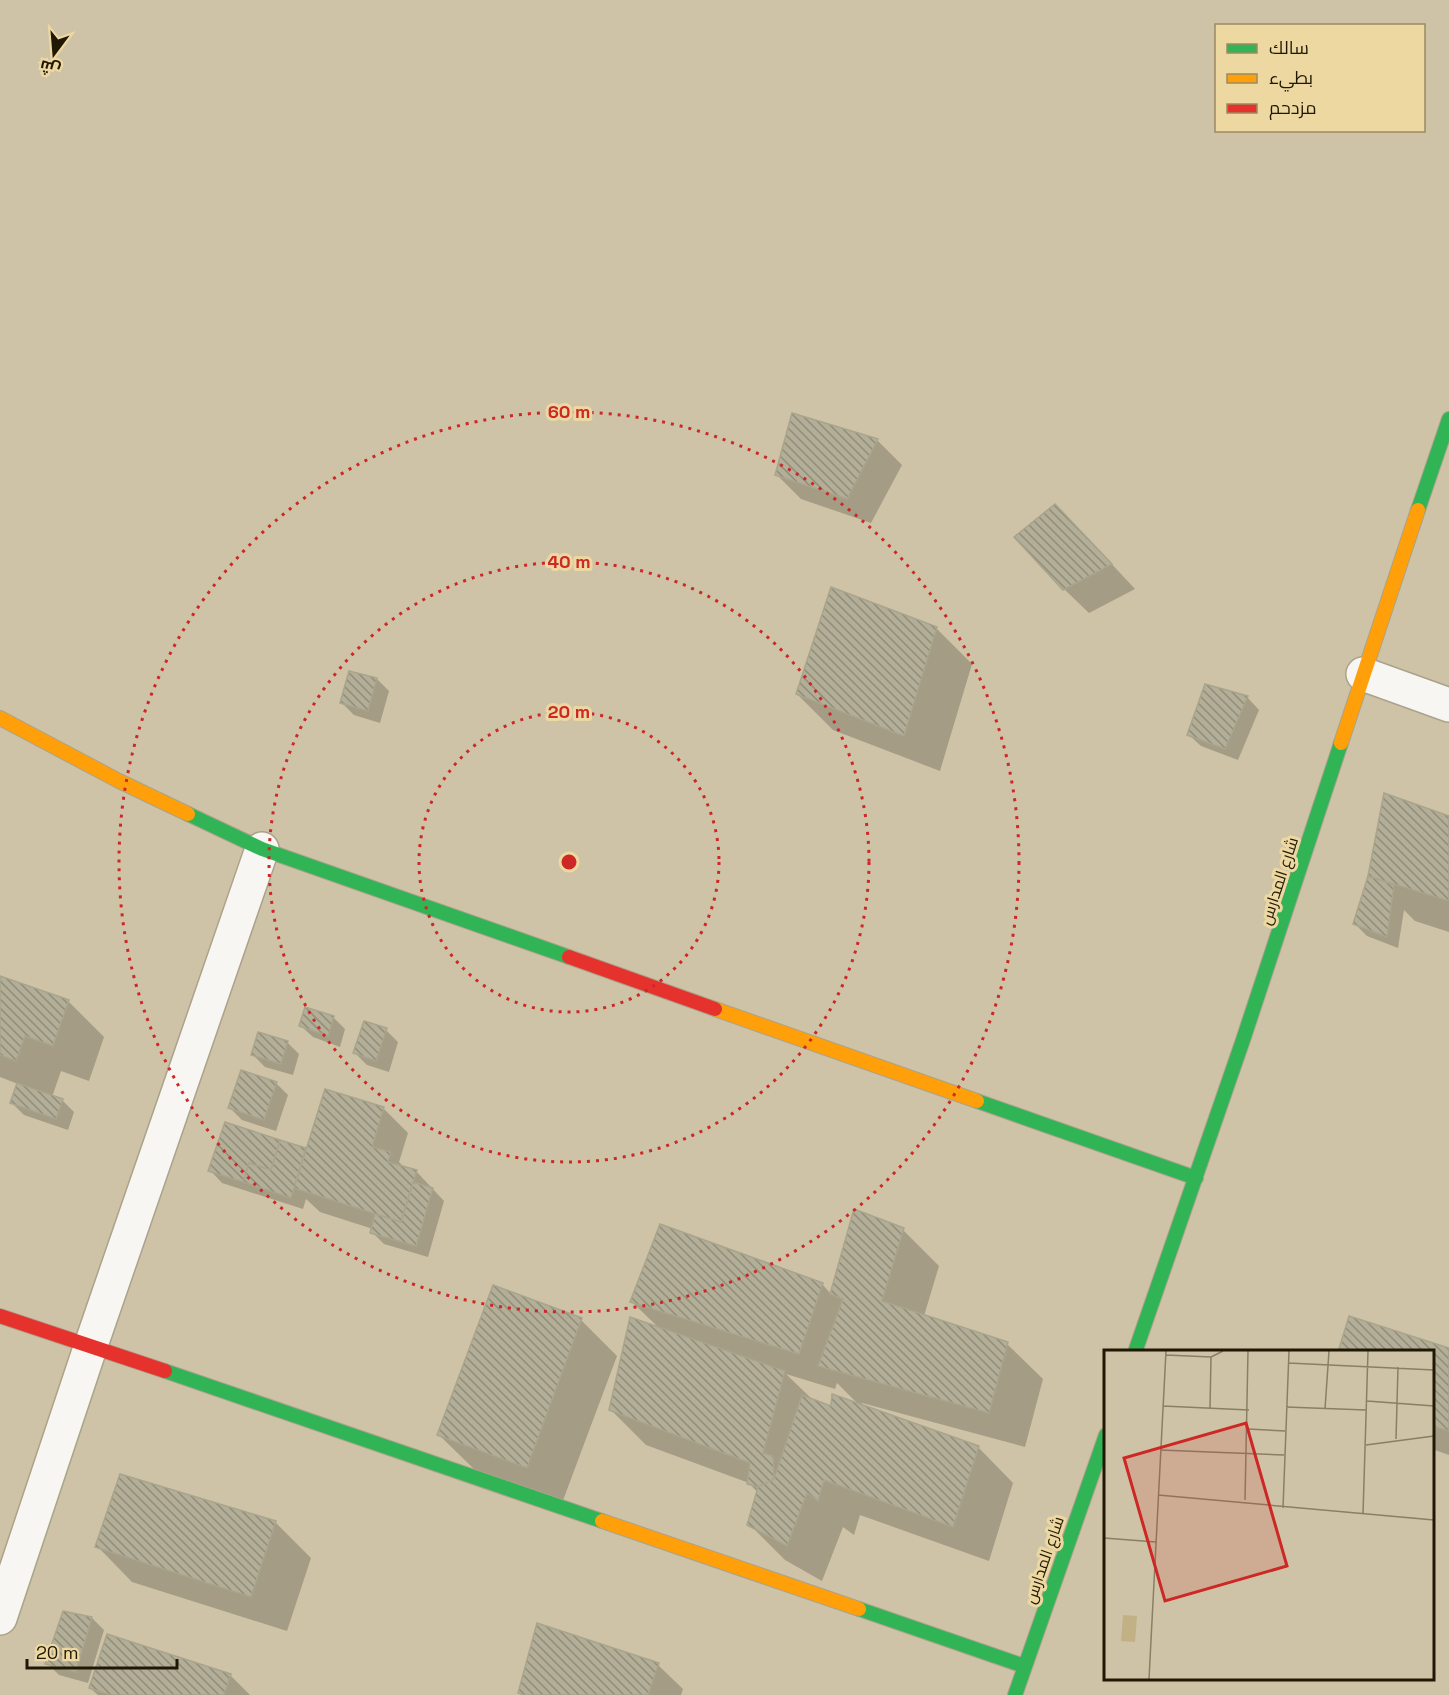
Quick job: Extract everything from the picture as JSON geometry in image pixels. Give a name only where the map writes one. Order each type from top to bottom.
[{"type":"street","name":"شارع المدارس","points":[[1136,1350],[1278,937],[1449,419]]},
{"type":"street","points":[[1363,674],[1449,705]]},
{"type":"street","points":[[0,718],[119,781],[262,849],[1196,1179]]},
{"type":"street","points":[[0,1618],[91,1345],[262,849]]},
{"type":"street","points":[[0,1316],[91,1345],[1024,1666]]},
{"type":"street","name":"شارع المدارس","points":[[1015,1695],[1104,1441]]},
{"type":"building","points":[[792,413],[878,439],[847,499],[775,475]]},
{"type":"building","points":[[1055,504],[1112,564],[1063,590],[1014,537]]},
{"type":"building","points":[[831,587],[937,627],[904,736],[796,694]]},
{"type":"building","points":[[349,671],[377,678],[368,711],[340,703]]},
{"type":"building","points":[[1205,684],[1248,696],[1225,749],[1187,735]]},
{"type":"building","points":[[1384,793],[1449,816],[1449,901],[1368,876]]},
{"type":"building","points":[[1368,876],[1394,885],[1387,937],[1353,924]]},
{"type":"building","points":[[0,976],[69,1000],[53,1046],[25,1036],[16,1061],[0,1055]]},
{"type":"building","points":[[305,1007],[334,1016],[328,1036],[299,1026]]},
{"type":"building","points":[[364,1021],[387,1028],[376,1061],[353,1053]]},
{"type":"building","points":[[258,1032],[288,1041],[281,1064],[251,1055]]},
{"type":"building","points":[[241,1070],[277,1082],[264,1120],[228,1108]]},
{"type":"building","points":[[17,1083],[63,1099],[56,1119],[10,1103]]},
{"type":"building","points":[[325,1089],[384,1107],[372,1147],[391,1152],[388,1162],[417,1170],[401,1222],[294,1188]]},
{"type":"building","points":[[225,1122],[280,1140],[271,1170],[249,1163],[243,1182],[208,1171]]},
{"type":"building","points":[[280,1140],[306,1148],[291,1198],[243,1182],[249,1163],[271,1170]]},
{"type":"building","points":[[413,1182],[433,1188],[416,1246],[370,1233],[375,1214],[401,1222]]},
{"type":"building","points":[[854,1209],[904,1228],[882,1301],[1008,1342],[989,1413],[818,1366],[843,1299],[830,1294]]},
{"type":"building","points":[[660,1224],[823,1283],[799,1354],[630,1302]]},
{"type":"building","points":[[493,1285],[582,1318],[527,1468],[437,1435]]},
{"type":"building","points":[[1349,1316],[1449,1348],[1449,1431],[1434,1427],[1434,1350],[1339,1350]]},
{"type":"building","points":[[630,1317],[785,1371],[763,1453],[773,1456],[774,1479],[758,1487],[747,1484],[750,1463],[609,1410]]},
{"type":"building","points":[[832,1394],[979,1446],[953,1527],[824,1480],[818,1501],[807,1493],[787,1546],[747,1525],[758,1487],[774,1479],[802,1395],[831,1406]]},
{"type":"building","points":[[120,1474],[276,1521],[251,1597],[95,1547]]},
{"type":"building","points":[[63,1611],[92,1617],[76,1672],[45,1664]]},
{"type":"building","points":[[537,1623],[659,1663],[648,1695],[524,1695],[518,1693]]},
{"type":"building","points":[[107,1634],[231,1674],[224,1695],[110,1695],[89,1688]]},
{"type":"traffic: fast","points":[[1418,510],[1449,419]]},
{"type":"traffic: fast","points":[[1136,1350],[1243,1040],[1341,743]]},
{"type":"traffic: fast","points":[[188,814],[262,849],[569,957]]},
{"type":"traffic: fast","points":[[977,1101],[1196,1178]]},
{"type":"traffic: fast","points":[[165,1371],[602,1521]]},
{"type":"traffic: fast","points":[[1015,1695],[1104,1441]]},
{"type":"traffic: fast","points":[[859,1609],[1024,1666]]},
{"type":"traffic: slow","points":[[1341,743],[1418,510]]},
{"type":"traffic: slow","points":[[0,718],[119,781],[188,814]]},
{"type":"traffic: slow","points":[[715,1009],[977,1101]]},
{"type":"traffic: slow","points":[[602,1521],[859,1609]]},
{"type":"traffic: jam","points":[[569,957],[715,1009]]},
{"type":"traffic: jam","points":[[0,1316],[165,1371]]}]
